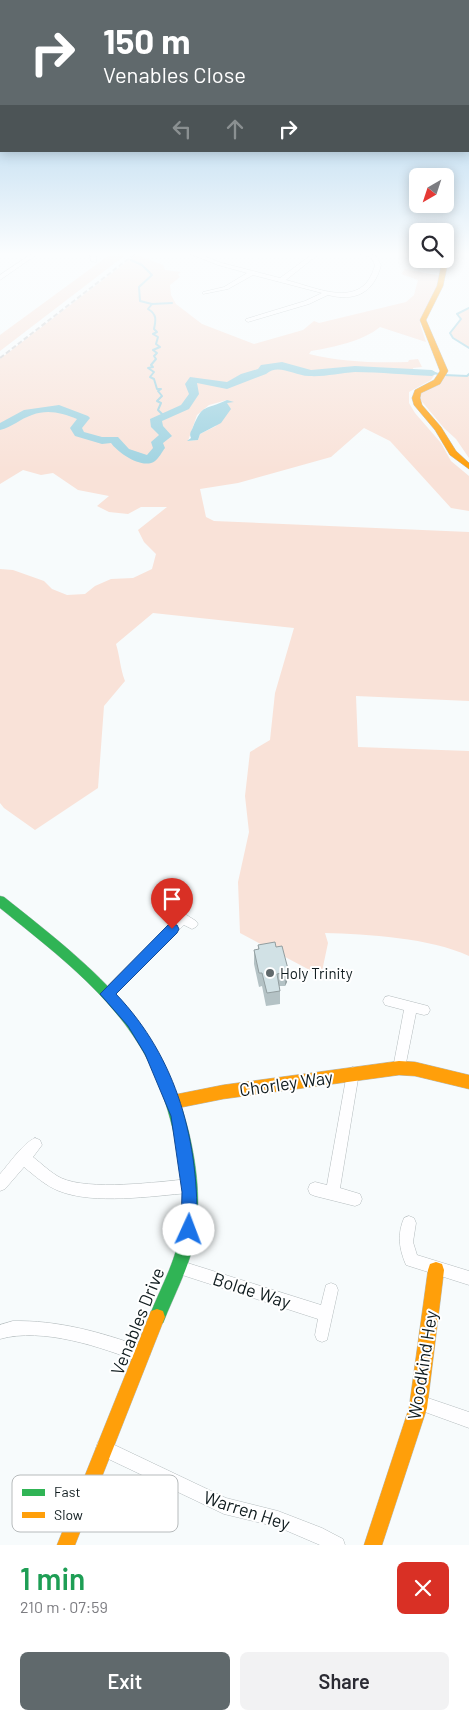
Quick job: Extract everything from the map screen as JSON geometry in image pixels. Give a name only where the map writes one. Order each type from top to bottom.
[{"type":"street","points":[[425,325],[443,364],[443,374],[436,384],[418,392],[416,398],[418,405],[438,429],[453,453],[469,467]]},
{"type":"street","name":"Venables Drive","points":[[0,901],[42,935],[107,994],[133,1022],[150,1049],[173,1102],[180,1125],[189,1186],[189,1230],[178,1267],[93,1475]]},
{"type":"street","points":[[107,994],[183,918]]},
{"type":"street","points":[[389,1001],[424,1010]]},
{"type":"street","points":[[399,1068],[411,1007]]},
{"type":"street","name":"Chorley Way","points":[[173,1102],[353,1073],[399,1068],[415,1069],[469,1082]]},
{"type":"street","points":[[332,1194],[353,1073]]},
{"type":"street","points":[[0,1184],[35,1145]]},
{"type":"street","points":[[24,1158],[43,1174],[62,1185],[70,1187],[135,1190],[189,1186]]},
{"type":"street","points":[[316,1189],[354,1199]]},
{"type":"street","points":[[409,1223],[406,1242],[411,1260],[436,1270],[469,1278]]},
{"type":"street","name":"Bolde Way","points":[[178,1267],[326,1314]]},
{"type":"street","name":"Woodkind Hey","points":[[373,1545],[419,1403],[436,1270]]},
{"type":"street","points":[[322,1335],[331,1290]]},
{"type":"street","points":[[0,1332],[4,1330],[33,1329],[111,1342],[142,1354]]},
{"type":"street","points":[[419,1403],[469,1420]]},
{"type":"street","name":"Warren Hey","points":[[104,1448],[160,1475]]},
{"type":"street","name":"Warren Hey","points":[[178,1484],[224,1506],[278,1520],[316,1534],[336,1545]]},
{"type":"street","name":"Venables Drive","points":[[66,1545],[71,1532]]},
{"type":"shaded area","points":[[14,325],[34,325],[0,351],[0,335]]},
{"type":"shaded area","points":[[44,325],[205,325],[254,344],[303,330],[309,325],[420,325],[426,342],[380,327],[357,340],[311,351],[309,354],[333,359],[370,362],[408,362],[409,360],[418,359],[422,367],[413,368],[413,371],[435,374],[431,380],[409,392],[409,403],[415,413],[441,443],[451,461],[469,476],[469,511],[451,508],[390,441],[364,428],[331,457],[238,483],[200,489],[206,517],[214,521],[469,532],[469,701],[356,696],[358,747],[469,751],[469,956],[454,950],[418,941],[360,934],[325,933],[328,943],[321,976],[240,933],[238,882],[249,832],[245,796],[250,752],[270,740],[275,693],[294,628],[153,613],[116,644],[125,681],[104,706],[98,788],[35,830],[4,808],[0,803],[0,569],[13,570],[44,581],[52,589],[67,595],[85,594],[95,586],[111,579],[133,578],[152,569],[156,554],[144,542],[138,530],[167,507],[141,507],[128,514],[109,512],[97,506],[109,496],[78,490],[53,473],[41,475],[23,470],[0,484],[0,359]],"holes":[[[227,400],[216,426],[200,434],[198,440],[188,441],[197,415],[209,405]]]},
{"type":"shaded area","points":[[456,325],[469,325],[469,348],[453,338],[450,333]]},
{"type":"shaded area","points":[[469,374],[469,458],[456,439],[444,428],[419,398],[420,394],[435,386],[447,375],[467,376]]},
{"type":"water","points":[[227,400],[234,402],[227,403],[231,409],[221,423],[200,434],[198,440],[187,441],[191,438],[191,431],[199,414],[205,409]]},
{"type":"building","points":[[275,942],[276,947],[282,946],[288,969],[286,972],[277,974],[280,991],[267,993],[262,973],[259,973],[254,950],[259,949],[258,945]]},
{"type":"waterway","points":[[155,325],[154,329],[157,332],[153,334],[158,337],[156,344],[160,347],[153,350],[157,353],[154,356],[156,359],[151,365],[153,367],[148,368],[154,372],[150,377],[154,379],[157,389],[161,389],[158,391],[162,396],[157,401],[161,403],[158,410],[163,415]]},
{"type":"waterway","points":[[456,325],[450,333],[453,338],[469,348]]},
{"type":"waterway","points":[[0,427],[9,424],[28,412],[59,408],[84,418],[76,428],[79,434],[102,441],[114,439],[129,455],[150,459],[159,448],[157,442],[166,436],[157,427],[156,419],[185,407],[194,394],[190,384],[194,379],[222,386],[262,371],[265,367],[282,365],[296,371],[311,373],[355,369],[432,373]]},
{"type":"waterway","points":[[432,373],[439,374]]},
{"type":"waterway","points":[[444,375],[467,376],[469,374]]},
{"type":"railway","points":[[0,358],[43,325]]},
{"type":"traffic: fast","points":[[0,901],[64,953],[93,979],[118,1006],[141,1035],[160,1068],[174,1105],[189,1173],[189,1225],[181,1259],[157,1317]]},
{"type":"traffic: slow","points":[[425,325],[444,371],[437,382],[418,392],[416,398],[418,405],[438,429],[453,453],[469,467]]},
{"type":"traffic: slow","points":[[173,1102],[223,1092],[399,1068],[415,1069],[469,1082]]},
{"type":"traffic: slow","points":[[373,1545],[418,1408],[436,1270]]},
{"type":"traffic: slow","points":[[94,1475],[157,1317]]},
{"type":"traffic: slow","points":[[66,1545],[71,1532]]},
{"type":"place","name":"Holy Trinity","points":[[270,973]]},
{"type":"route","points":[[172,929],[107,994],[133,1022],[150,1049],[163,1074],[178,1116],[185,1149],[190,1192],[189,1230]]}]
